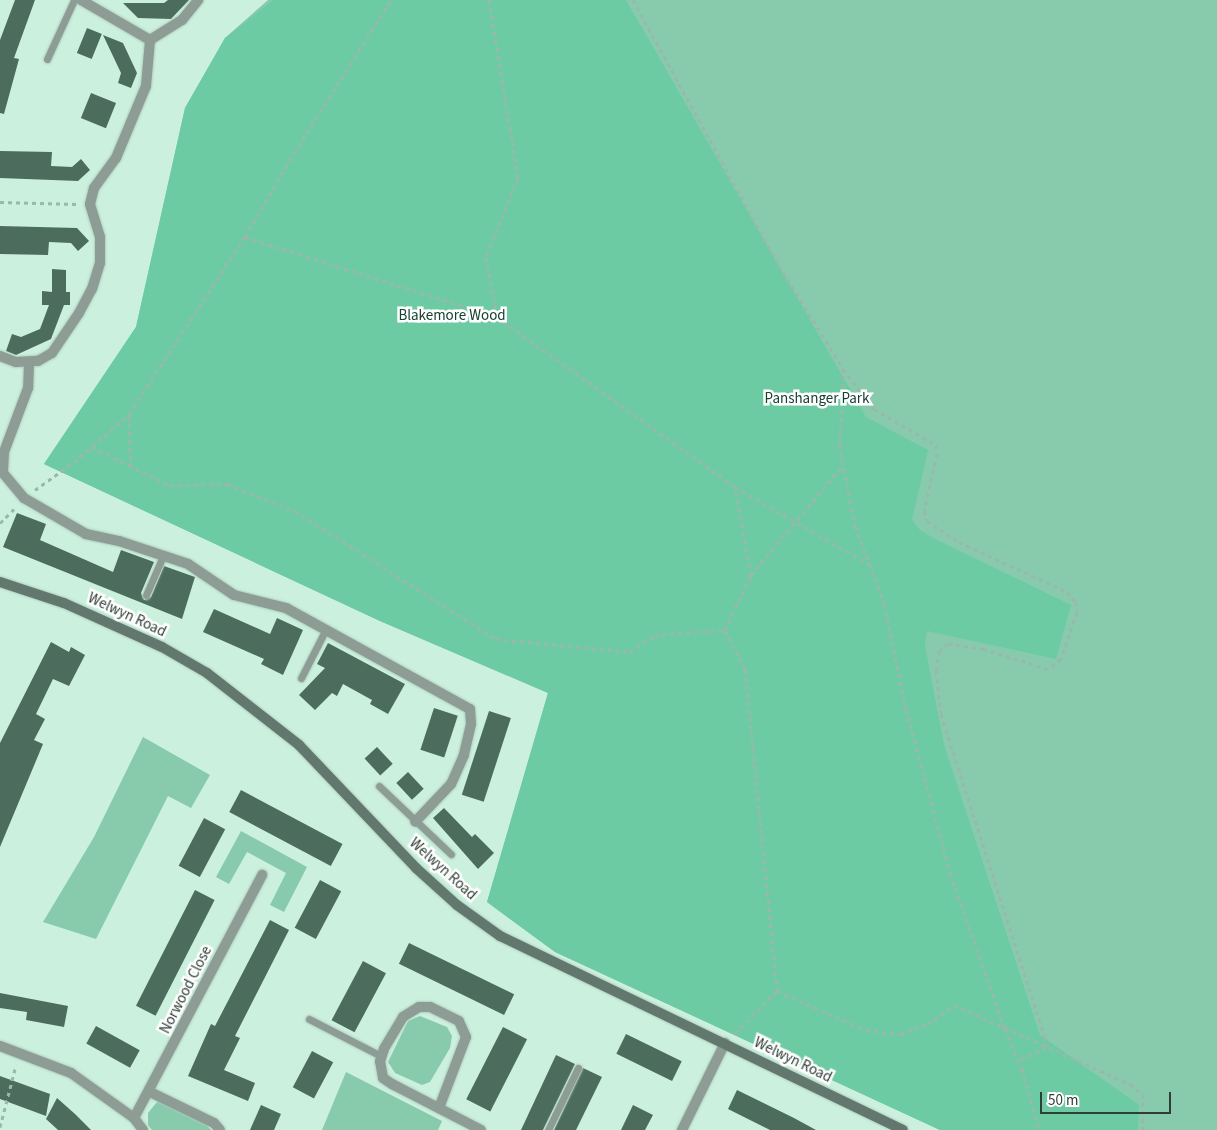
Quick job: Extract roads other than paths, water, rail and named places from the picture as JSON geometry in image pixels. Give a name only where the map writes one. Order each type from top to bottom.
[{"type":"main road","name":"Welwyn Road","points":[[0,582],[64,603],[162,647],[207,673],[299,745],[416,868],[472,916],[500,936],[903,1130]]},
{"type":"street","points":[[81,0],[150,40]]},
{"type":"street","points":[[150,40],[182,20],[198,0]]},
{"type":"street","points":[[0,356],[29,364],[52,353],[92,289],[100,263],[100,237],[90,204],[94,188],[116,158],[146,86],[150,40]]},
{"type":"street","points":[[29,364],[28,388],[7,438],[3,473],[24,498],[86,534],[163,556],[207,574],[234,595],[286,608],[470,708],[471,724],[464,755],[451,784],[415,822]]},
{"type":"street","name":"Norwood Close","points":[[134,1118],[150,1092],[262,875]]},
{"type":"street","points":[[439,1108],[465,1045],[464,1028],[459,1021],[430,1007],[410,1011],[403,1016],[381,1056],[380,1070],[384,1078],[476,1129]]},
{"type":"street","points":[[682,1130],[724,1043]]},
{"type":"street","points":[[0,1046],[70,1073],[134,1118],[143,1130]]},
{"type":"street","points":[[150,1092],[214,1123],[220,1130]]},
{"type":"lane","points":[[47,59],[74,0]]},
{"type":"lane","points":[[146,595],[163,556]]},
{"type":"lane","points":[[301,678],[326,630]]},
{"type":"lane","points":[[379,786],[451,854]]},
{"type":"lane","points":[[309,1019],[381,1056]]},
{"type":"lane","points":[[548,1130],[578,1068]]},
{"type":"park label","name":"Blakemore Wood","points":[[452,316]]},
{"type":"park label","name":"Panshanger Park","points":[[817,399]]}]
